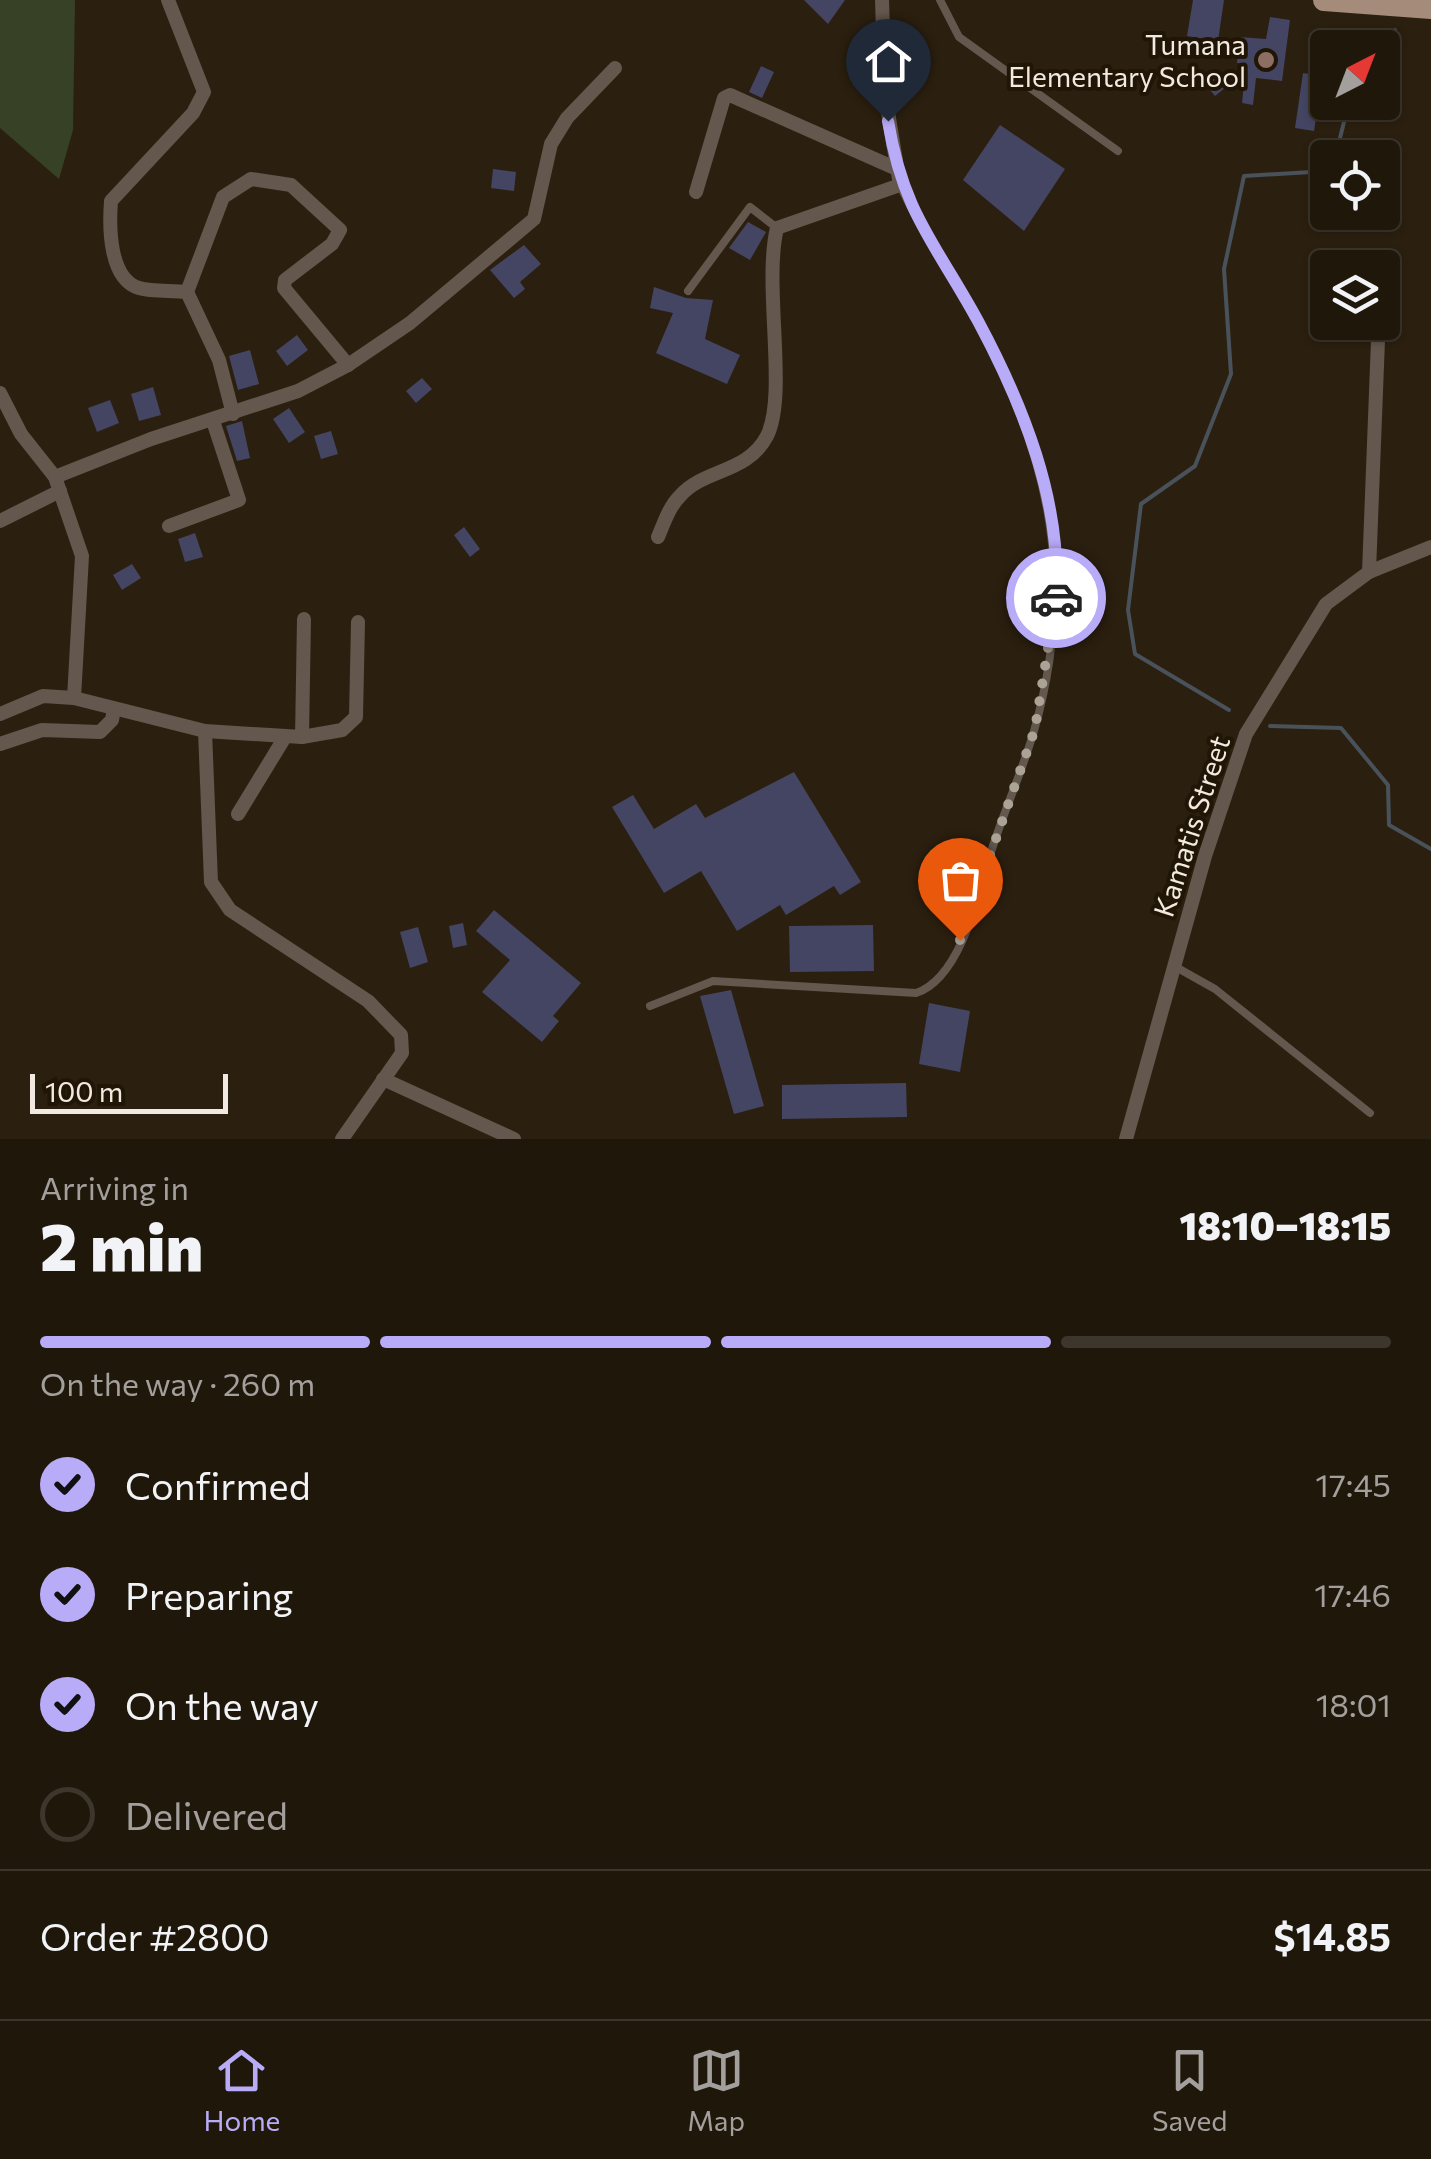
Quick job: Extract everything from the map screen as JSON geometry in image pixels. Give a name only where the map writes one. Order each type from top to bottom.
[{"type":"main road","points":[[1324,0],[1431,8]]},
{"type":"street","points":[[168,0],[200,76],[202,102],[116,195],[110,214],[116,262],[124,279],[138,288],[187,292]]},
{"type":"street","points":[[882,0],[882,65],[899,177]]},
{"type":"street","points":[[0,521],[57,484],[213,420],[298,391],[348,365],[410,323],[534,218],[551,144],[567,118],[615,68]]},
{"type":"street","points":[[696,192],[724,98],[730,95],[899,177]]},
{"type":"street","points":[[658,537],[680,494],[749,459],[769,433],[774,348],[770,263],[777,228],[899,177]]},
{"type":"street","points":[[234,414],[219,360],[187,292],[223,197],[233,186],[250,179],[291,185],[340,230],[332,244],[285,280],[284,288],[348,365]]},
{"type":"street","points":[[1369,572],[1378,340]]},
{"type":"street","points":[[0,393],[21,434],[57,484],[82,556],[74,698]]},
{"type":"street","points":[[169,526],[239,500],[213,420]]},
{"type":"street","name":"Kamatis Street","points":[[1128,1138],[1173,966],[1246,734],[1326,604],[1369,572],[1431,547]]},
{"type":"street","points":[[302,737],[304,619]]},
{"type":"street","points":[[0,714],[43,696],[74,698],[205,730],[284,737],[342,730],[356,716],[358,622]]},
{"type":"street","points":[[0,744],[42,730],[100,732],[112,720],[114,709]]},
{"type":"street","points":[[205,730],[211,882],[216,896],[230,910],[368,1001],[391,1022],[404,1043],[342,1139]]},
{"type":"street","points":[[238,814],[284,737]]},
{"type":"street","points":[[383,1079],[514,1139]]},
{"type":"lane","points":[[940,0],[959,37],[1118,152]]},
{"type":"lane","points":[[650,1006],[713,982],[916,993],[940,982],[950,967],[982,886],[1035,729],[1056,593],[1054,545],[1040,462],[978,321],[915,218],[899,177]]},
{"type":"lane","points":[[688,291],[750,206],[777,228]]},
{"type":"lane","points":[[1173,966],[1216,990],[1370,1113]]},
{"type":"green space","points":[[0,0],[75,0],[73,130],[59,179],[0,128]]},
{"type":"building","points":[[804,0],[845,0],[828,24]]},
{"type":"building","points":[[1193,0],[1224,0],[1218,41],[1187,36]]},
{"type":"building","points":[[1270,17],[1290,20],[1282,81],[1256,78],[1253,105],[1242,103],[1246,64],[1237,63],[1239,37],[1266,39]]},
{"type":"building","points":[[761,66],[774,72],[762,98],[749,92]]},
{"type":"building","points":[[1211,69],[1226,87],[1215,96],[1200,78]]},
{"type":"building","points":[[1303,73],[1310,74],[1310,120],[1316,120],[1314,131],[1295,128]]},
{"type":"building","points":[[1000,125],[1065,169],[1024,231],[963,180]]},
{"type":"building","points":[[493,169],[516,172],[514,191],[491,188]]},
{"type":"building","points":[[748,222],[766,232],[750,260],[729,248]]},
{"type":"building","points":[[524,245],[541,264],[520,282],[525,289],[514,298],[490,270]]},
{"type":"building","points":[[654,287],[686,298],[713,300],[705,339],[740,355],[727,384],[656,353],[673,313],[650,308]]},
{"type":"building","points":[[297,335],[308,350],[287,366],[276,351]]},
{"type":"building","points":[[250,350],[259,384],[238,390],[229,356]]},
{"type":"building","points":[[422,378],[432,389],[416,403],[406,391]]},
{"type":"building","points":[[153,387],[161,415],[139,421],[131,394]]},
{"type":"building","points":[[110,400],[119,423],[97,432],[88,408]]},
{"type":"building","points":[[289,408],[305,432],[289,443],[273,419]]},
{"type":"building","points":[[242,421],[250,458],[237,461],[226,426]]},
{"type":"building","points":[[331,431],[338,454],[321,459],[314,436]]},
{"type":"building","points":[[464,527],[480,549],[470,557],[454,535]]},
{"type":"building","points":[[195,533],[203,557],[185,562],[178,539]]},
{"type":"building","points":[[132,564],[141,578],[122,590],[113,575]]},
{"type":"building","points":[[794,772],[861,882],[840,895],[834,886],[786,915],[780,905],[737,931],[701,871],[664,893],[612,807],[633,795],[654,829],[696,804],[705,818]]},
{"type":"building","points":[[494,910],[581,983],[553,1016],[559,1021],[542,1042],[482,992],[510,960],[476,931]]},
{"type":"building","points":[[463,923],[467,945],[453,948],[449,926]]},
{"type":"building","points":[[873,925],[874,971],[790,972],[789,926]]},
{"type":"building","points":[[418,927],[428,962],[410,968],[400,932]]},
{"type":"building","points":[[731,990],[764,1106],[734,1114],[700,996]]},
{"type":"building","points":[[929,1003],[970,1011],[960,1072],[919,1064]]},
{"type":"building","points":[[906,1083],[907,1117],[782,1119],[782,1085]]},
{"type":"waterway","points":[[1340,140],[1344,120]]},
{"type":"waterway","points":[[1229,710],[1135,654],[1128,610],[1141,504],[1195,466],[1231,374],[1224,269],[1244,176],[1310,172]]},
{"type":"waterway","points":[[1270,726],[1341,728],[1388,785],[1389,825],[1431,849]]},
{"type":"way so far","points":[[960,940],[1035,729],[1056,598]]},
{"type":"place","name":"Tumana Elementary School","points":[[1266,60]]},
{"type":"route","points":[[888,121],[900,185],[915,218],[978,321],[1040,462],[1054,545],[1056,598]]}]
